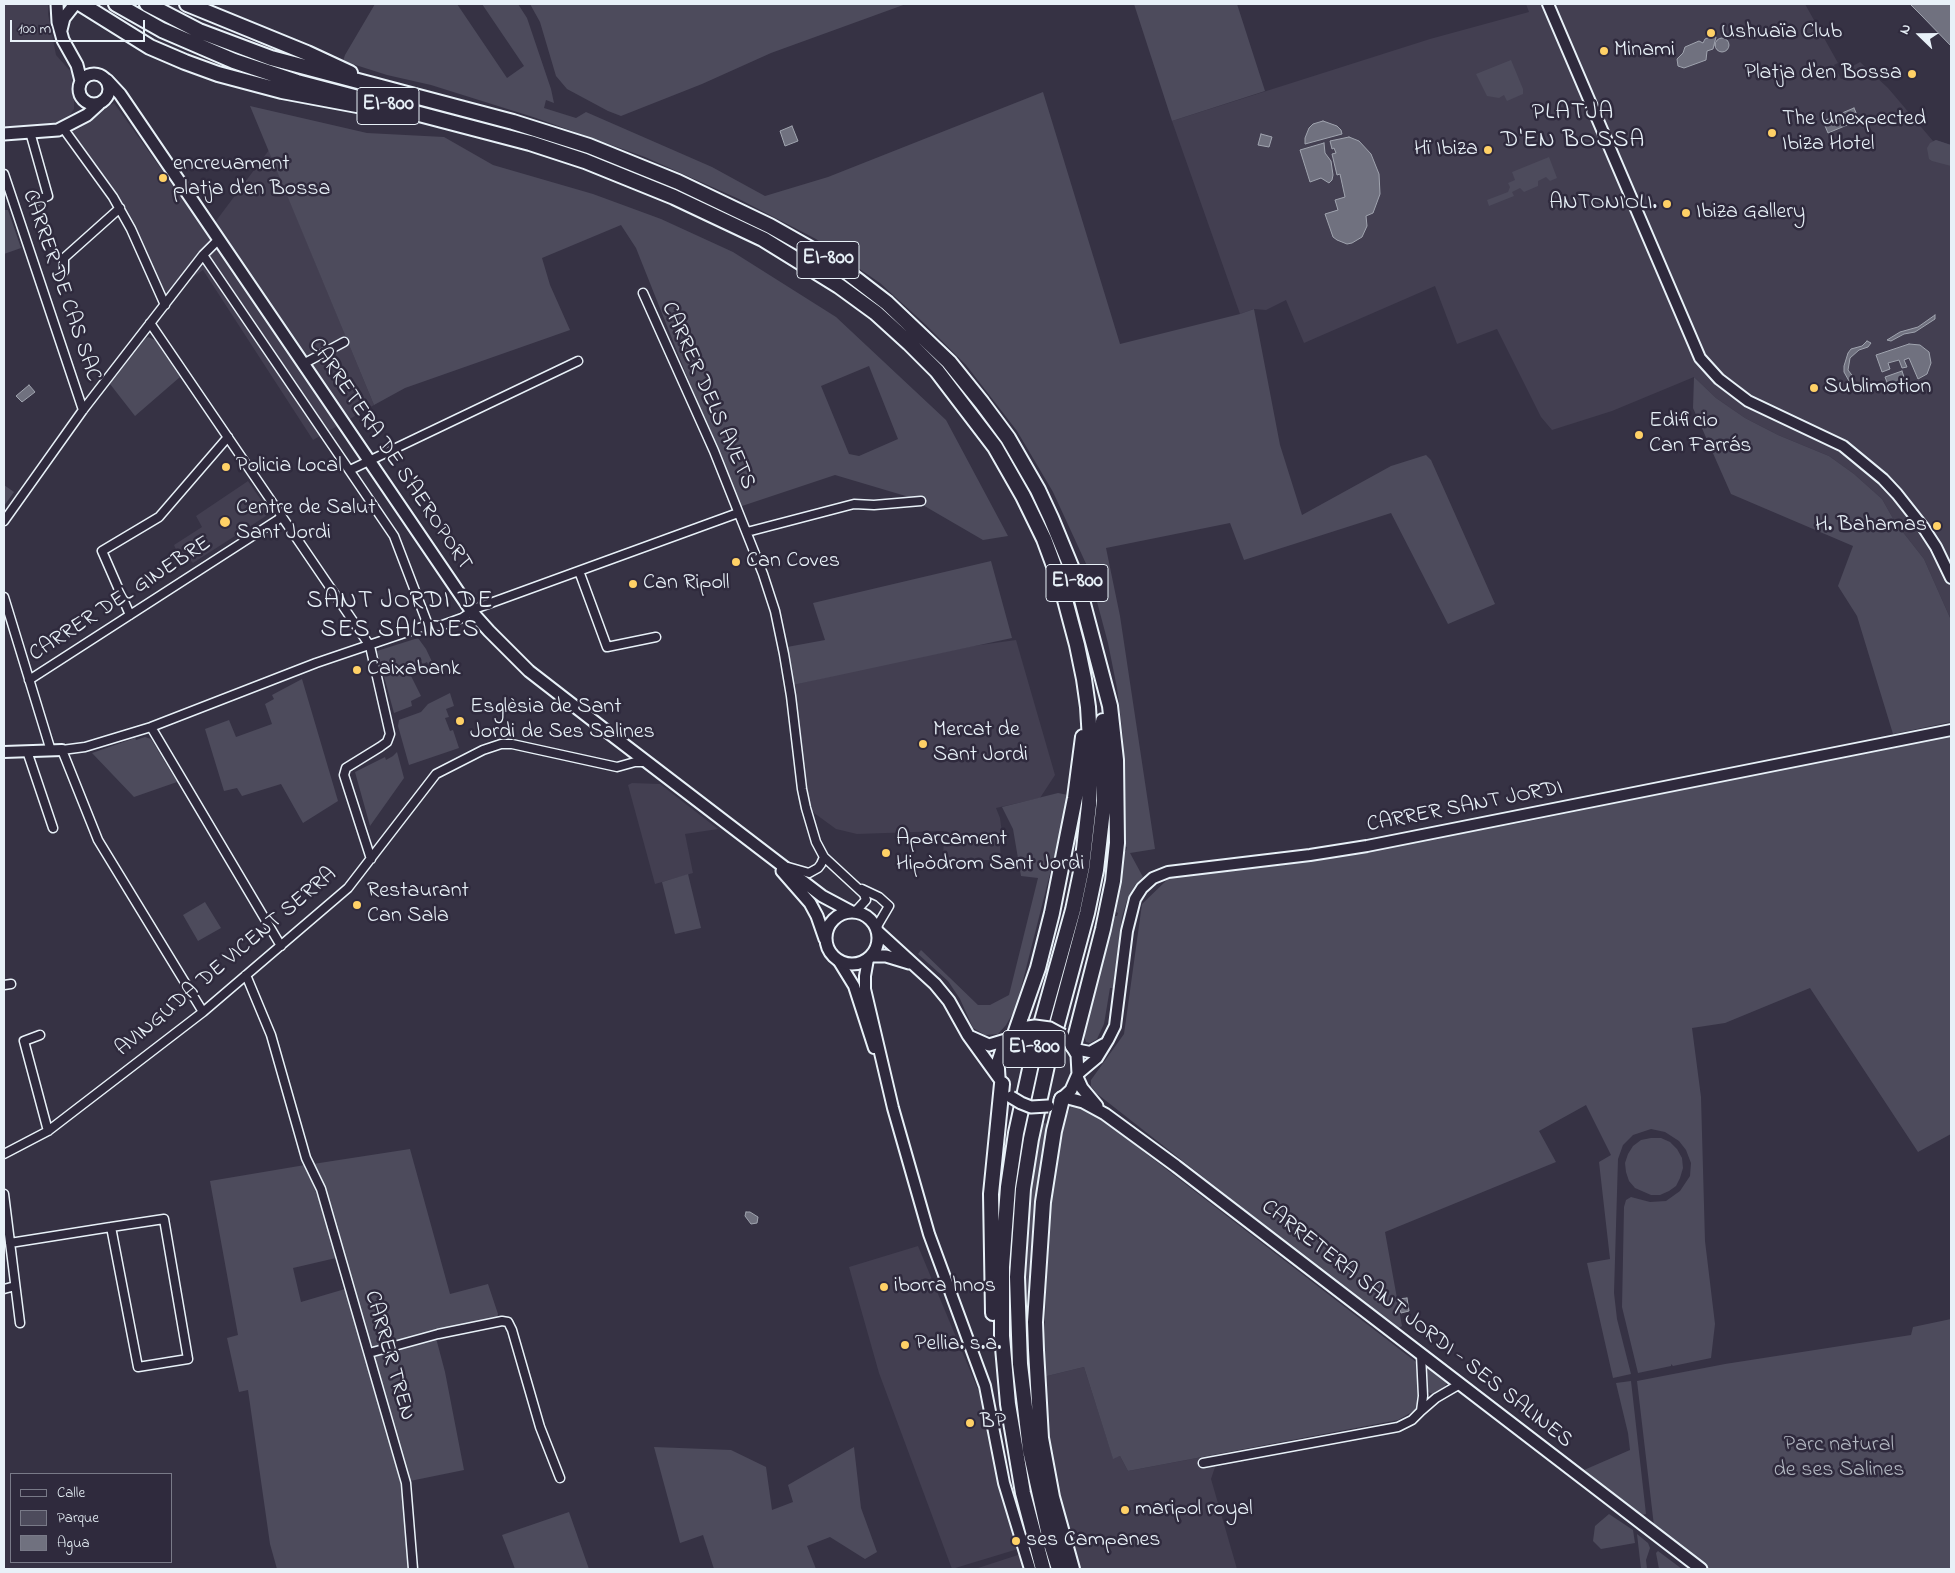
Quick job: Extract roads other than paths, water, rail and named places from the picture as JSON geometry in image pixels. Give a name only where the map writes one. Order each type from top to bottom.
[{"type":"highway","points":[[81,4],[150,47],[218,74],[336,103],[402,109]]},
{"type":"highway","name":"EI-800","points":[[116,4],[162,30],[234,61],[296,82],[402,109],[566,155],[674,197],[763,239],[807,264],[876,313],[937,371],[995,447],[1023,496],[1044,539],[1061,585],[1077,645],[1088,707],[1091,757],[1090,805],[1082,867],[1073,910],[1027,1080],[1016,1133],[1008,1187],[1002,1267],[1005,1376],[1020,1478],[1043,1569]]},
{"type":"highway","name":"EI-800","points":[[146,4],[200,30],[271,58],[521,125],[589,146],[662,175],[770,226],[816,252],[871,290],[920,333],[949,362],[982,402],[1008,438],[1038,490],[1077,581],[1095,651],[1104,725],[1104,801],[1100,839],[1087,913],[1051,1048],[1030,1139],[1023,1189],[1017,1277],[1020,1364],[1030,1450],[1050,1540],[1059,1569]]},
{"type":"highway","points":[[186,4],[307,53],[380,87]]},
{"type":"highway","points":[[1074,1048],[1103,929],[1113,881],[1117,843],[1116,760],[1110,706],[1095,651]]},
{"type":"highway","points":[[1012,1036],[1038,968],[1052,913],[1075,798],[1088,707]]},
{"type":"highway","points":[[1000,1081],[990,1194],[990,1221],[993,1317],[997,1350],[1005,1376]]},
{"type":"highway","points":[[1063,1098],[1054,1131],[1043,1202],[1035,1341],[1041,1438],[1052,1497],[1072,1569]]},
{"type":"main road","points":[[57,4],[60,32],[72,56],[81,81]]},
{"type":"main road","points":[[60,32],[64,18],[75,4]]},
{"type":"main road","name":"CARRETERA DE S'AEROPORT","points":[[72,56],[105,78],[128,105],[472,612],[509,652],[530,671],[765,853]]},
{"type":"main road","points":[[4,134],[49,132],[68,125],[87,115],[102,102],[110,91],[105,78],[97,74],[88,74],[81,81],[79,87],[81,96],[80,110],[68,125]]},
{"type":"main road","points":[[81,96],[88,103],[114,100],[128,105]]},
{"type":"main road","points":[[765,853],[822,896],[867,917],[877,930],[935,984],[949,1001],[968,1034],[1012,1097],[1031,1107],[1048,1106],[1063,1098],[1074,1086],[1078,1061],[1074,1048],[1063,1035],[1043,1026],[1028,1028],[989,1044],[976,1040],[968,1034]]},
{"type":"main road","points":[[765,853],[810,903],[817,916],[828,949],[838,960],[853,964],[870,957],[886,956],[913,964]]},
{"type":"main road","points":[[826,942],[830,925],[836,918],[843,914],[854,912]]},
{"type":"main road","points":[[870,957],[877,944],[877,930]]},
{"type":"main road","points":[[1000,1081],[998,1061],[1004,1046],[1012,1036]]},
{"type":"main road","name":"CARRETERA SANT JORDI - SES SALINES","points":[[1077,1075],[1088,1096],[1105,1114]]},
{"type":"main road","name":"CARRETERA SANT JORDI - SES SALINES","points":[[1063,1098],[1083,1102],[1105,1114],[1701,1569]]},
{"type":"street","points":[[1548,4],[1700,358],[1719,379],[1748,401],[1843,446],[1883,480],[1908,508],[1936,547],[1950,573]]},
{"type":"street","points":[[68,125],[131,228],[165,305]]},
{"type":"street","points":[[30,132],[48,196],[36,201]]},
{"type":"street","name":"CARRER DE CAS SAC","points":[[4,174],[82,410]]},
{"type":"street","points":[[64,271],[64,258],[120,208]]},
{"type":"street","points":[[4,521],[82,410],[203,255],[218,240]]},
{"type":"street","name":"CARRETERA DE S'AEROPORT","points":[[203,255],[394,536],[428,625]]},
{"type":"street","name":"CARRER DELS AVETS","points":[[643,293],[714,451],[738,514],[748,532],[775,611],[791,696],[802,789],[816,842],[824,857]]},
{"type":"street","points":[[150,323],[370,646],[390,734],[386,742],[380,747],[346,768],[344,775],[371,859]]},
{"type":"street","points":[[303,364],[344,342]]},
{"type":"street","points":[[350,470],[578,361]]},
{"type":"street","points":[[130,615],[102,551],[159,517],[228,437]]},
{"type":"street","points":[[748,532],[854,504],[874,505],[921,501]]},
{"type":"street","points":[[4,752],[51,751],[85,747],[151,727],[316,663],[428,625],[440,626],[462,618],[477,608],[738,514]]},
{"type":"street","name":"CARRER DEL GINEBRE","points":[[29,680],[282,516]]},
{"type":"street","points":[[579,571],[607,647],[656,637]]},
{"type":"street","points":[[4,600],[51,751]]},
{"type":"street","points":[[151,727],[281,946]]},
{"type":"street","name":"CARRER SANT JORDI","points":[[1077,1075],[1097,1058],[1108,1040],[1117,1016],[1127,931],[1135,899],[1142,888],[1153,878],[1168,872],[1310,855],[1367,846],[1951,730]]},
{"type":"street","name":"AVINGUDA DE VICENT SERRA","points":[[4,1154],[48,1131],[203,1012],[348,888],[436,774],[482,750],[501,744],[512,744],[617,767],[635,762],[647,762]]},
{"type":"street","points":[[62,750],[98,840],[203,1012]]},
{"type":"street","points":[[27,752],[53,828]]},
{"type":"street","points":[[783,865],[809,872],[818,868],[822,864],[824,857],[864,894],[866,900],[854,912]]},
{"type":"street","points":[[853,884],[879,897],[889,906],[877,930]]},
{"type":"street","points":[[870,957],[865,976],[865,989],[881,1062],[929,1234],[985,1386],[1004,1483],[1030,1569]]},
{"type":"street","points":[[838,960],[854,986],[877,1046]]},
{"type":"street","name":"CARRER TREN","points":[[246,975],[271,1035],[306,1158],[322,1189],[406,1483],[413,1569]]},
{"type":"street","points":[[40,1035],[24,1041],[48,1131]]},
{"type":"street","points":[[1074,1048],[1090,1052],[1099,1048],[1108,1040]]},
{"type":"street","points":[[4,1194],[20,1322]]},
{"type":"street","points":[[10,1243],[111,1227],[164,1219],[188,1359],[138,1367],[111,1227]]},
{"type":"street","points":[[4,1289],[16,1286]]},
{"type":"street","points":[[369,1352],[438,1334],[502,1321],[508,1322],[540,1427],[560,1478]]},
{"type":"street","points":[[1421,1355],[1423,1396],[1421,1411]]},
{"type":"street","points":[[1203,1464],[1398,1427],[1412,1420],[1436,1398],[1460,1384]]},
{"type":"water","points":[[1910,4],[1951,4],[1951,46],[1922,16]]},
{"type":"water","points":[[1712,36],[1716,37],[1713,49],[1707,51],[1706,60],[1684,68],[1678,66],[1677,59],[1683,53],[1685,47],[1699,41],[1703,43],[1705,39]]},
{"type":"water","points":[[1719,38],[1725,38],[1729,45],[1725,52],[1719,52],[1715,48],[1715,42]]},
{"type":"water","points":[[1854,108],[1859,120],[1828,133],[1823,121]]},
{"type":"water","points":[[1323,121],[1337,126],[1342,134],[1305,144],[1309,128],[1313,124]]},
{"type":"water","points":[[792,126],[798,141],[785,146],[780,131]]},
{"type":"water","points":[[1261,134],[1272,137],[1269,147],[1258,145]]},
{"type":"water","points":[[1349,137],[1359,141],[1371,154],[1379,174],[1380,194],[1373,213],[1366,216],[1367,226],[1362,237],[1347,244],[1333,237],[1325,214],[1338,210],[1335,200],[1345,197],[1340,174],[1337,175],[1332,154],[1336,153],[1334,148],[1332,149],[1330,141]]},
{"type":"water","points":[[1324,143],[1325,153],[1331,161],[1332,180],[1329,183],[1321,178],[1310,182],[1300,150]]},
{"type":"water","points":[[1935,315],[1935,319],[1915,332],[1904,334],[1891,341],[1887,340],[1900,332],[1918,327]]},
{"type":"water","points":[[1867,341],[1871,343],[1868,347],[1859,350],[1850,358],[1848,370],[1854,378],[1852,382],[1849,381],[1844,372],[1848,353],[1851,349],[1862,346]]},
{"type":"water","points":[[1909,344],[1920,345],[1929,352],[1931,363],[1927,374],[1918,379],[1909,358],[1904,360],[1907,367],[1902,368],[1899,360],[1888,363],[1890,369],[1882,372],[1876,355]]},
{"type":"water","points":[[1902,371],[1906,383],[1890,390],[1885,377]]},
{"type":"water","points":[[29,385],[35,392],[22,402],[16,396]]},
{"type":"water","points":[[746,1212],[750,1212],[758,1217],[757,1223],[751,1224],[745,1216]]},
{"type":"water","points":[[1407,1298],[1409,1311],[1401,1313],[1398,1299]]},
{"type":"place","name":"Ushuaïa Club","points":[[1711,33]]},
{"type":"place","name":"Minami","points":[[1604,51]]},
{"type":"place","name":"Platja d'en Bossa","points":[[1912,74]]},
{"type":"place","name":"The Unexpected Ibiza Hotel","points":[[1772,133]]},
{"type":"place","name":"Hï Ibiza","points":[[1488,150]]},
{"type":"place","name":"encreuament platja d'en Bossa","points":[[163,178]]},
{"type":"place","name":"ANTONIOLI.","points":[[1667,204]]},
{"type":"place","name":"Ibiza Gallery","points":[[1686,213]]},
{"type":"place","name":"Sublimotion","points":[[1814,388]]},
{"type":"place","name":"Edificio Can Farrás","points":[[1639,435]]},
{"type":"place","name":"Policia Local","points":[[226,467]]},
{"type":"place","name":"Centre de Salut Sant Jordi","points":[[225,522]]},
{"type":"place","name":"H. Bahamas","points":[[1937,526]]},
{"type":"place","name":"Can Coves","points":[[736,562]]},
{"type":"place","name":"Can Ripoll","points":[[633,584]]},
{"type":"place","name":"Caixabank","points":[[357,670]]},
{"type":"place","name":"Esglèsia de Sant Jordi de Ses Salines","points":[[460,721]]},
{"type":"place","name":"Mercat de Sant Jordi","points":[[923,744]]},
{"type":"place","name":"Aparcament Hipòdrom Sant Jordi","points":[[886,853]]},
{"type":"place","name":"Restaurant Can Sala","points":[[357,905]]},
{"type":"place","name":"iborra hnos","points":[[884,1287]]},
{"type":"place","name":"Pellia. s.a.","points":[[905,1345]]},
{"type":"place","name":"BP","points":[[970,1423]]},
{"type":"place","name":"maripol royal","points":[[1125,1510]]},
{"type":"place","name":"ses Campanes","points":[[1016,1541]]},
{"type":"district","name":"PLATJA D'EN BOSSA","points":[[1573,128]]},
{"type":"district","name":"SANT JORDI DE SES SALINES","points":[[400,618]]},
{"type":"park label","name":"Parc natural de ses Salines","points":[[1839,1458]]}]
